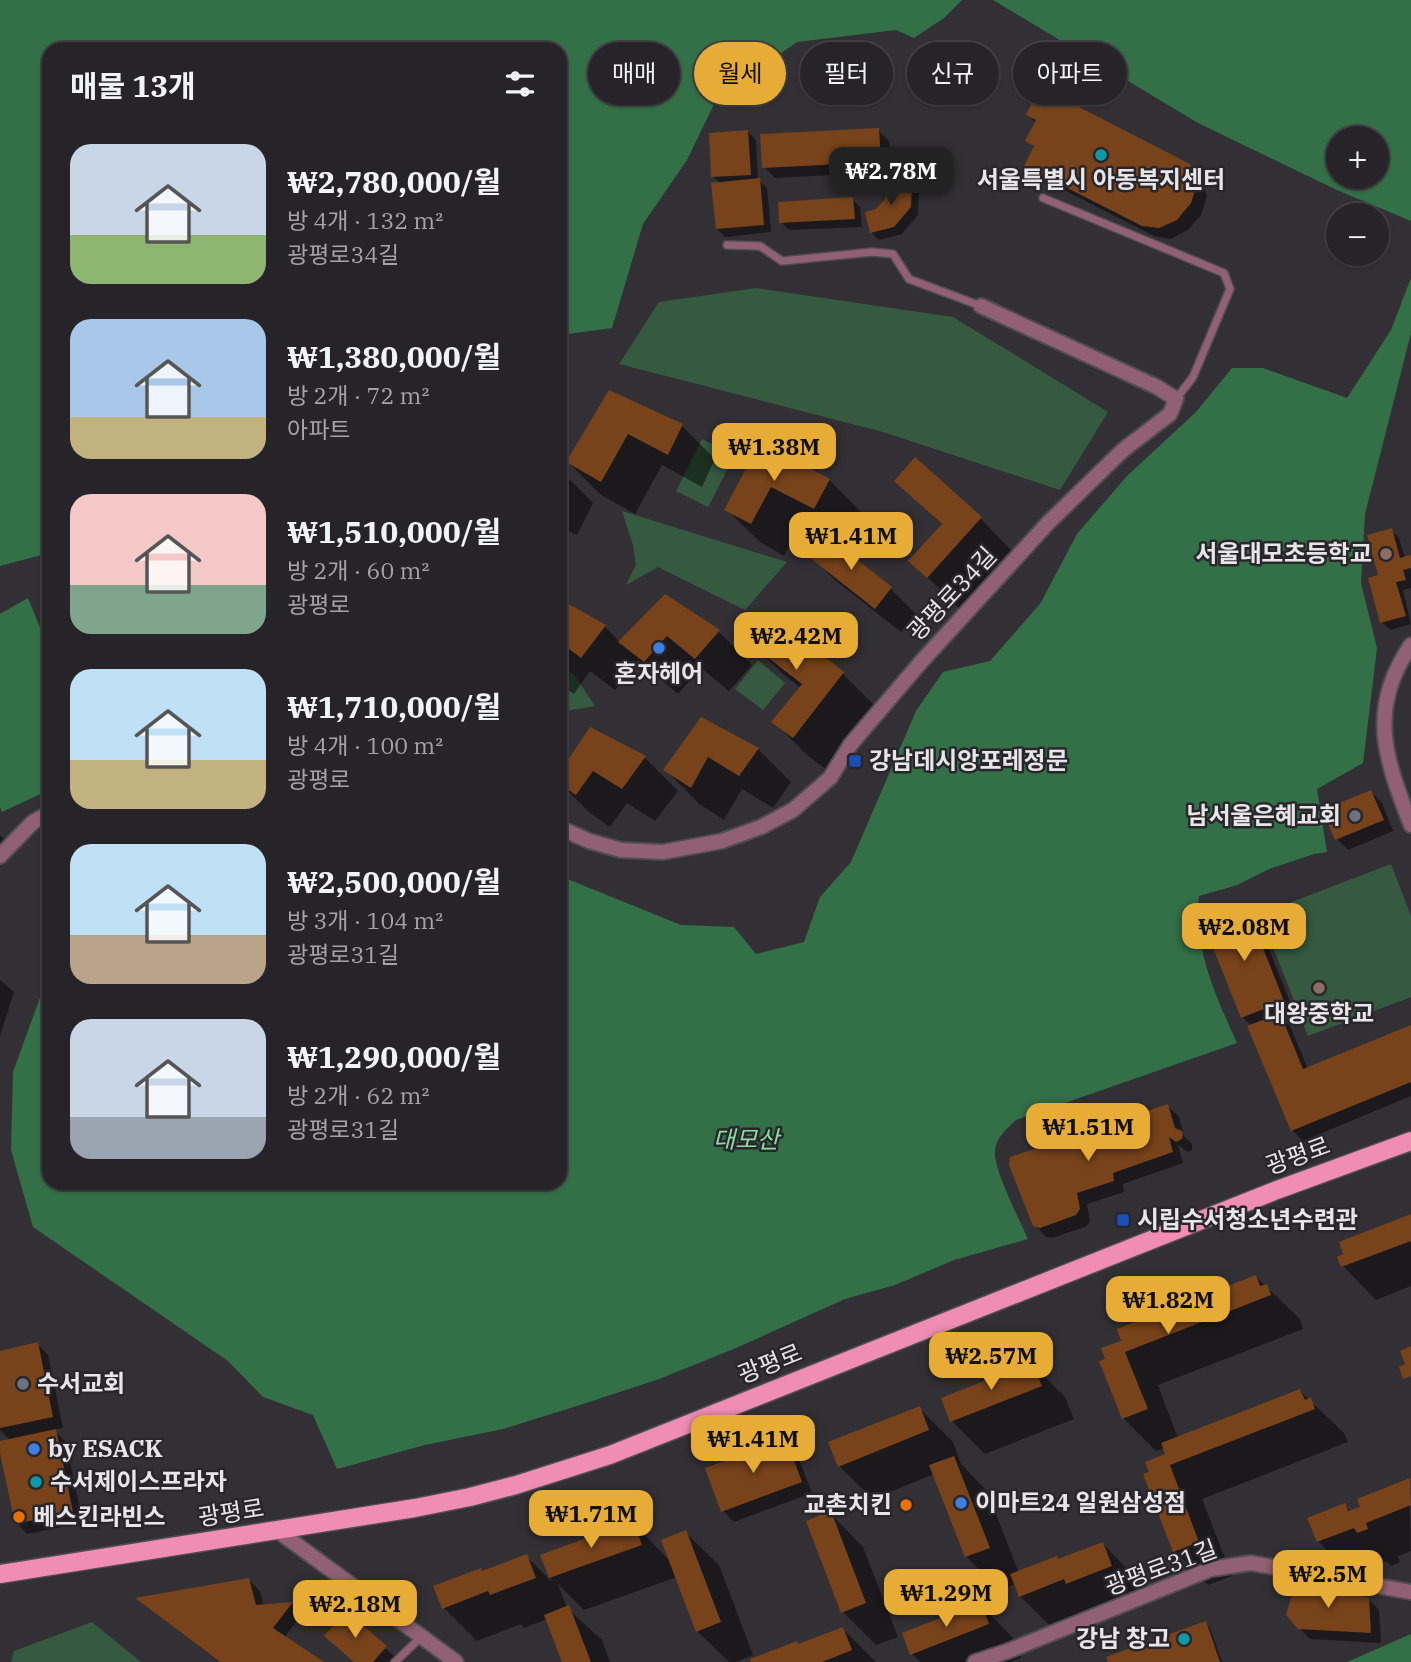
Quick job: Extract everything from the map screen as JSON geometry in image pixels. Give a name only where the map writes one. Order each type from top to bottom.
[{"type":"main road","name":"광평로","points":[[0,1574],[278,1531],[470,1497],[610,1455],[1277,1190],[1411,1141]]},
{"type":"street","points":[[981,306],[1157,387],[1176,399]]},
{"type":"street","name":"광평로34길","points":[[567,831],[607,847],[663,852],[722,841],[761,827],[793,810],[830,778],[851,744],[921,662],[1048,523],[1123,450],[1170,414],[1176,399]]},
{"type":"street","points":[[1411,645],[1399,662],[1388,692],[1384,716],[1385,744],[1391,774],[1411,825]]},
{"type":"street","points":[[0,856],[33,822],[42,817]]},
{"type":"street","points":[[278,1531],[456,1662]]},
{"type":"street","name":"광평로31길","points":[[975,1662],[1211,1569],[1251,1563],[1411,1592]]},
{"type":"lane","points":[[1043,198],[1224,273],[1230,289],[1193,377],[1176,399]]},
{"type":"lane","points":[[727,245],[760,246],[782,261],[872,252],[892,254],[909,279],[981,306]]},
{"type":"lane","points":[[395,1662],[420,1637]]},
{"type":"green space","points":[[0,0],[962,0],[944,18],[914,38],[896,30],[797,42],[786,50],[786,42],[694,42],[694,105],[714,105],[687,160],[643,224],[612,328],[567,334],[567,42],[42,42],[42,555],[0,566]]},
{"type":"green space","points":[[993,0],[1411,0],[1411,221],[1389,212],[1389,203],[1368,203],[1335,189],[1389,189],[1389,126],[1326,126],[1326,185],[1198,123],[1127,80],[1127,42],[1063,42]]},
{"type":"green space","name":"대모산","points":[[1411,278],[1411,333],[1365,514],[1361,583],[1377,648],[1363,763],[1317,789],[1327,852],[1269,869],[1237,885],[1199,896],[1199,934],[1203,953],[1214,990],[1237,1043],[1016,1120],[1000,1137],[995,1151],[998,1170],[1028,1239],[954,1260],[895,1285],[845,1299],[659,1379],[503,1429],[425,1445],[337,1469],[313,1415],[263,1397],[228,1361],[33,1227],[11,1150],[13,1072],[42,992],[42,1190],[567,1190],[567,879],[681,925],[734,927],[756,954],[804,942],[820,897],[851,862],[916,711],[943,672],[990,661],[1040,604],[1077,534],[1127,476],[1196,412],[1232,368],[1263,368],[1347,398],[1391,330]]},
{"type":"green space","points":[[756,288],[953,317],[1108,412],[1060,490],[883,432],[619,364],[659,302]]},
{"type":"green space","points":[[702,439],[735,455],[708,507],[676,491]]},
{"type":"green space","points":[[622,511],[787,562],[745,610],[658,567],[626,585],[636,565],[633,545]]},
{"type":"green space","points":[[28,598],[42,633],[42,793],[2,812],[0,807],[0,614]]},
{"type":"green space","points":[[758,660],[785,683],[763,710],[735,689]]},
{"type":"green space","points":[[567,672],[573,673],[595,706],[567,711]]},
{"type":"green space","points":[[1391,864],[1411,916],[1411,997],[1308,1036],[1260,914]]},
{"type":"green space","points":[[92,1622],[141,1662],[11,1662],[14,1651]]},
{"type":"green space","points":[[1411,1634],[1411,1662],[1347,1662]]},
{"type":"building","name":"서울특별시 아동복지센터","points":[[1031,105],[1075,105],[1190,164],[1197,184],[1191,203],[1177,220],[1159,228],[1142,226],[1024,166],[1034,146],[1025,141],[1036,120],[1026,115]]},
{"type":"building","points":[[879,128],[881,162],[762,168],[760,134]]},
{"type":"building","points":[[748,130],[751,175],[711,177],[709,133]]},
{"type":"building","points":[[760,178],[764,225],[716,229],[711,183]]},
{"type":"building","points":[[886,181],[912,182],[911,207],[894,227],[870,233],[865,212],[876,209],[885,199]]},
{"type":"building","points":[[853,197],[855,219],[779,223],[778,202]]},
{"type":"building","points":[[609,390],[683,424],[668,455],[628,434],[601,482],[567,460]]},
{"type":"building","points":[[760,442],[830,479],[814,509],[771,487],[751,524],[724,510]]},
{"type":"building","points":[[915,457],[982,517],[927,578],[908,561],[942,524],[894,481]]},
{"type":"building","points":[[1392,528],[1400,558],[1411,555],[1411,568],[1403,570],[1406,580],[1396,582],[1406,616],[1380,623],[1368,578],[1378,575],[1367,535]]},
{"type":"building","points":[[826,535],[892,587],[875,609],[809,557]]},
{"type":"building","points":[[665,594],[720,630],[695,659],[667,636],[644,662],[618,642]]},
{"type":"building","points":[[567,603],[606,625],[581,658],[567,647]]},
{"type":"building","points":[[770,614],[844,672],[793,738],[771,722],[802,684],[748,642]]},
{"type":"building","points":[[701,717],[759,748],[739,776],[708,757],[691,788],[663,770]]},
{"type":"building","points":[[590,727],[646,756],[622,789],[593,771],[576,795],[567,789],[567,762]]},
{"type":"building","points":[[1371,790],[1384,820],[1335,840],[1322,810]]},
{"type":"building","points":[[1247,908],[1284,1001],[1241,1018],[1204,925]]},
{"type":"building","points":[[1280,1013],[1303,1069],[1411,1025],[1411,1082],[1291,1131],[1247,1026]]},
{"type":"building","points":[[1168,1104],[1175,1128],[1182,1131],[1183,1135],[1182,1139],[1176,1142],[1169,1137],[1173,1152],[1113,1173],[1114,1181],[1077,1193],[1080,1209],[1076,1215],[1040,1228],[1033,1226],[1009,1165],[1010,1157]]},
{"type":"building","points":[[1411,1214],[1411,1241],[1341,1267],[1337,1257],[1343,1254],[1339,1242]]},
{"type":"building","points":[[1256,1275],[1260,1286],[1267,1284],[1271,1295],[1125,1352],[1148,1409],[1122,1419],[1099,1361],[1105,1359],[1101,1348],[1121,1341],[1117,1329]]},
{"type":"building","name":"수서교회","points":[[38,1342],[53,1417],[0,1428],[0,1351]]},
{"type":"building","points":[[1411,1346],[1411,1376],[1403,1379],[1399,1367],[1405,1364],[1400,1351]]},
{"type":"building","points":[[1032,1362],[1042,1386],[950,1422],[941,1398]]},
{"type":"building","points":[[1300,1389],[1305,1400],[1311,1397],[1315,1409],[1170,1465],[1199,1542],[1173,1552],[1143,1474],[1149,1472],[1145,1462],[1165,1454],[1161,1443]]},
{"type":"building","points":[[920,1406],[929,1430],[838,1467],[828,1442]]},
{"type":"building","name":"수서제이스프라자","points":[[56,1429],[73,1512],[15,1524],[0,1453],[0,1441]]},
{"type":"building","points":[[786,1439],[802,1482],[721,1512],[705,1468]]},
{"type":"building","points":[[954,1456],[990,1548],[965,1557],[929,1465]]},
{"type":"building","points":[[1410,1478],[1411,1505],[1366,1523],[1368,1529],[1357,1533],[1354,1528],[1317,1542],[1307,1518],[1345,1503],[1348,1511],[1360,1507],[1357,1499]]},
{"type":"building","points":[[831,1511],[866,1603],[841,1613],[806,1521]]},
{"type":"building","points":[[633,1521],[642,1545],[549,1578],[540,1555]]},
{"type":"building","points":[[686,1530],[721,1622],[696,1632],[661,1540]]},
{"type":"building","points":[[1103,1542],[1112,1566],[1066,1584],[1064,1579],[1019,1597],[1010,1574]]},
{"type":"building","points":[[527,1554],[536,1578],[490,1595],[488,1591],[442,1609],[433,1586]]},
{"type":"building","points":[[249,1578],[256,1605],[293,1602],[273,1628],[324,1662],[220,1662],[135,1598]]},
{"type":"building","points":[[1296,1580],[1369,1598],[1371,1633],[1298,1629],[1286,1615]]},
{"type":"building","points":[[981,1602],[989,1624],[910,1655],[902,1633]]},
{"type":"building","points":[[569,1605],[591,1662],[562,1662],[544,1615]]},
{"type":"building","points":[[346,1611],[387,1646],[373,1662],[354,1662],[324,1636]]},
{"type":"building","name":"강남 창고","points":[[1206,1621],[1220,1662],[1108,1662],[1106,1657]]},
{"type":"building","points":[[843,1627],[852,1650],[822,1662],[751,1662],[750,1659],[797,1641],[798,1644]]},
{"type":"place","name":"서울특별시 아동복지센터","points":[[1101,155]]},
{"type":"place","name":"서울대모초등학교","points":[[1386,554]]},
{"type":"place","name":"혼자헤어","points":[[659,648]]},
{"type":"place","name":"강남데시앙포레정문","points":[[855,761]]},
{"type":"place","name":"남서울은혜교회","points":[[1355,816]]},
{"type":"place","name":"대왕중학교","points":[[1319,988]]},
{"type":"place","name":"시립수서청소년수련관","points":[[1123,1220]]},
{"type":"place","name":"수서교회","points":[[23,1384]]},
{"type":"place","name":"by ESACK","points":[[34,1449]]},
{"type":"place","name":"수서제이스프라자","points":[[36,1482]]},
{"type":"place","name":"이마트24 일원삼성점","points":[[961,1503]]},
{"type":"place","name":"교촌치킨","points":[[906,1505]]},
{"type":"place","name":"베스킨라빈스","points":[[19,1517]]},
{"type":"place","name":"강남 창고","points":[[1184,1639]]}]
